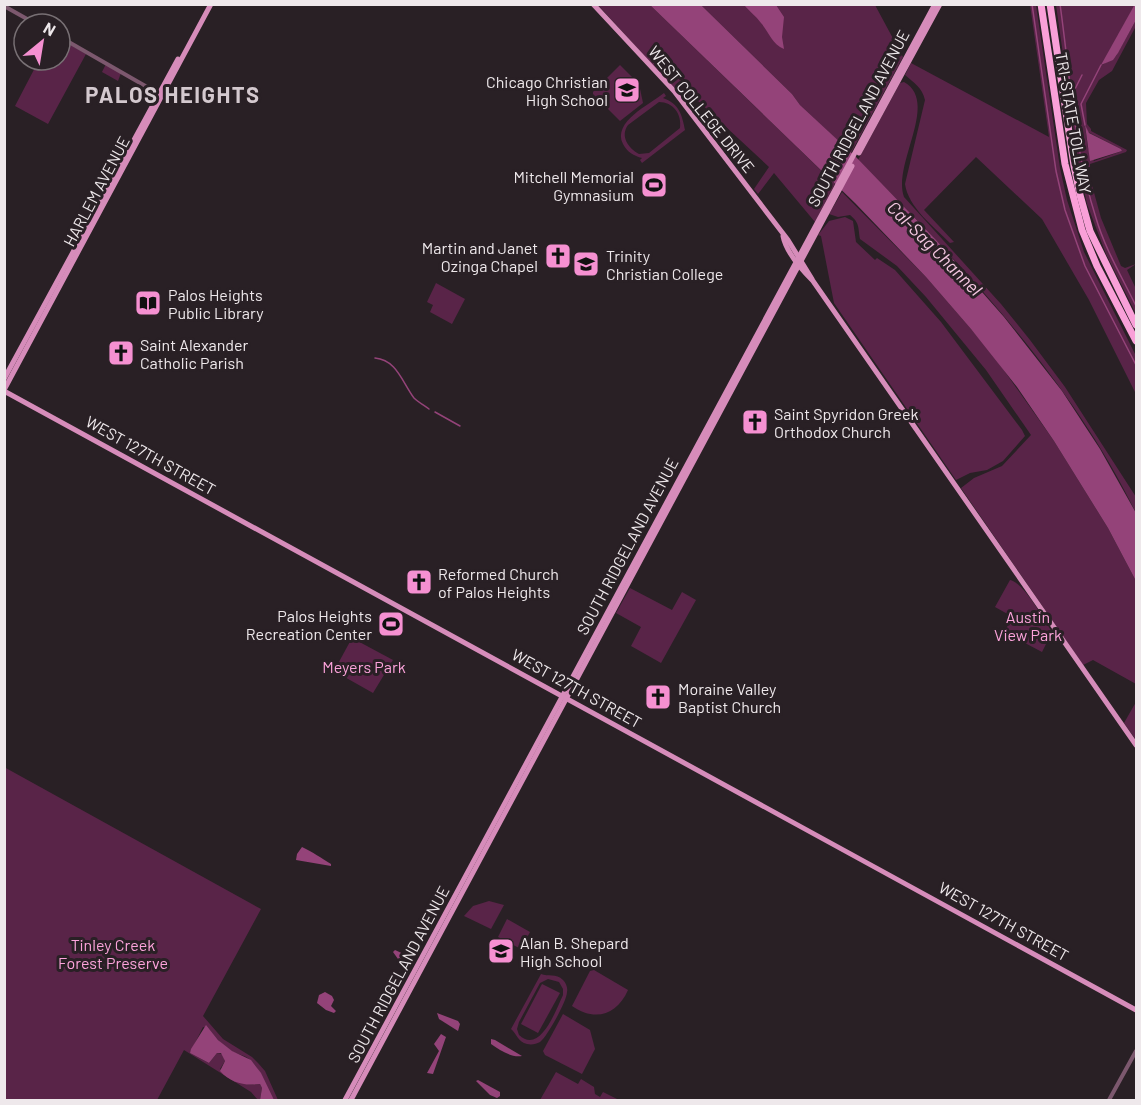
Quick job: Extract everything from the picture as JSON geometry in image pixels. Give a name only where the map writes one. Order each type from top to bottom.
[{"type":"highway","name":"TRI-STATE TOLLWAY","points":[[1041,4],[1065,164],[1082,230],[1097,266],[1137,341]]},
{"type":"highway","name":"TRI-STATE TOLLWAY","points":[[1050,4],[1080,195],[1090,231],[1137,325]]},
{"type":"main road","name":"HARLEM AVENUE","points":[[4,390],[209,4]]},
{"type":"main road","name":"WEST COLLEGE DRIVE","points":[[593,4],[674,92],[736,170],[792,246],[807,275],[813,281]]},
{"type":"main road","name":"SOUTH RIDGELAND AVENUE","points":[[859,149],[935,4]]},
{"type":"main road","name":"SOUTH RIDGELAND AVENUE","points":[[345,1101],[859,149],[940,4]]},
{"type":"main road","name":"HARLEM AVENUE","points":[[4,380],[161,95]]},
{"type":"main road","name":"SOUTH RIDGELAND AVENUE","points":[[351,1101],[564,696],[793,274],[805,245],[833,197]]},
{"type":"main road","name":"WEST COLLEGE DRIVE","points":[[783,236],[784,242],[799,260],[1137,745]]},
{"type":"main road","points":[[792,246],[798,248],[805,245]]},
{"type":"main road","points":[[793,274],[798,272],[807,275]]},
{"type":"main road","name":"WEST 127TH STREET","points":[[4,390],[1137,1010]]},
{"type":"street","points":[[72,44],[161,95]]},
{"type":"street","points":[[1109,1101],[1137,1050]]},
{"type":"green space","points":[[598,5],[650,5],[835,184],[815,222],[774,173],[758,194],[754,189],[769,167],[698,101],[690,106]]},
{"type":"green space","points":[[701,5],[875,5],[903,57],[851,153],[800,105],[792,94]]},
{"type":"green space","points":[[1030,5],[1036,5],[1060,168],[1067,200],[1084,252],[1136,356],[1136,394],[1089,300],[1042,219],[976,157],[924,210],[954,242],[950,243],[916,209],[907,192],[905,184],[925,100],[920,88],[905,75],[911,63],[1049,137]]},
{"type":"green space","points":[[1056,5],[1135,5],[1102,65],[1116,56],[1136,20],[1136,26],[1112,71],[1099,80],[1086,103],[1087,124],[1091,131],[1127,150],[1087,167],[1101,218],[1121,266],[1125,268],[1136,264],[1127,270],[1136,289],[1136,314],[1106,254],[1087,204],[1079,167]],"holes":[[[1085,126],[1088,132],[1121,149],[1122,151],[1094,161],[1088,148]]]},
{"type":"green space","points":[[72,46],[86,54],[48,124],[15,106],[33,72],[72,72]]},
{"type":"green space","points":[[106,64],[121,73],[118,81],[102,72]]},
{"type":"green space","points":[[620,65],[639,84],[643,103],[620,121],[593,92]]},
{"type":"green space","points":[[904,82],[914,91],[918,104],[917,118],[904,168],[902,183],[904,197],[1001,304],[1065,387],[1136,497],[1136,513],[1091,433],[1037,357],[978,286],[858,160],[900,83]]},
{"type":"green space","points":[[664,93],[666,96],[663,98],[677,107],[685,130],[642,163],[640,160],[642,158],[631,153],[623,144],[621,136],[623,128],[634,115]],"holes":[[[659,102],[676,110],[680,118],[680,128],[649,153],[639,154],[626,141],[626,129],[628,125]]]},
{"type":"green space","points":[[842,192],[926,277],[991,352],[1054,441],[1108,528],[1136,581],[1136,684],[1093,660],[1083,665],[961,488],[974,478],[1002,466],[1031,435],[986,370],[926,297],[897,266],[860,239],[857,223],[850,215],[838,217],[829,214]]},
{"type":"green space","points":[[845,217],[853,221],[856,242],[875,260],[877,258],[895,270],[941,322],[1022,430],[1025,436],[1003,461],[987,470],[970,473],[956,480],[834,303],[821,236],[818,235],[829,221]]},
{"type":"green space","points":[[436,283],[465,299],[452,324],[430,312],[433,305],[427,302]]},
{"type":"green space","name":"Austin View Park","points":[[1010,580],[1027,594],[1052,632],[1042,652],[1004,632],[1013,617],[995,607]]},
{"type":"green space","points":[[630,588],[672,610],[682,592],[696,600],[661,663],[631,646],[641,627],[616,613]]},
{"type":"green space","name":"Meyers Park","points":[[352,638],[393,660],[373,693],[334,671]]},
{"type":"green space","points":[[1136,702],[1136,740],[1124,723]]},
{"type":"green space","name":"Tinley Creek Forest Preserve","points":[[4,767],[261,909],[203,1016],[223,1039],[258,1063],[265,1071],[278,1100],[274,1100],[258,1069],[250,1060],[230,1050],[209,1029],[203,1027],[190,1053],[209,1063],[217,1053],[223,1054],[225,1061],[220,1069],[238,1082],[260,1084],[262,1088],[260,1100],[184,1050],[157,1100],[5,1100]]},
{"type":"green space","points":[[489,901],[504,905],[491,929],[464,916],[473,906]]},
{"type":"green space","points":[[507,919],[530,932],[521,949],[498,937]]},
{"type":"green space","points":[[594,970],[628,990],[612,1010],[597,1015],[572,1006],[590,971]]},
{"type":"green space","points":[[541,974],[563,980],[567,989],[564,1003],[552,1026],[540,1042],[524,1043],[511,1029]],"holes":[[[548,979],[559,982],[563,995],[546,1028],[534,1039],[527,1040],[519,1035],[517,1029],[519,1022],[540,983]]]},
{"type":"green space","points":[[542,984],[560,993],[538,1033],[521,1024]]},
{"type":"green space","points":[[563,1014],[590,1030],[595,1049],[582,1074],[545,1055],[543,1051]]},
{"type":"green space","points":[[556,1072],[578,1084],[581,1079],[594,1087],[595,1094],[600,1097],[603,1092],[619,1100],[540,1100]]},
{"type":"water","points":[[1135,4],[1136,20],[1118,53],[1113,60],[1101,65]]},
{"type":"water","name":"Cal-Sag Channel","points":[[650,5],[701,5],[792,94],[800,105],[856,157],[937,241],[1004,317],[1062,391],[1100,449],[1136,513],[1136,581],[1108,528],[1054,441],[1017,387],[971,329],[926,277],[855,203]]},
{"type":"water","points":[[744,5],[776,5],[784,17],[782,37],[784,49],[774,41],[759,20]]},
{"type":"water","points":[[1085,125],[1089,133],[1122,151],[1090,161]]},
{"type":"water","points":[[302,847],[331,864],[331,866],[296,860]]},
{"type":"water","points":[[395,950],[408,956],[405,967],[398,965],[398,959],[393,952]]},
{"type":"water","points":[[325,992],[334,1000],[331,1006],[336,1011],[334,1013],[317,1003],[319,995]]},
{"type":"water","points":[[437,1013],[458,1021],[460,1024],[458,1031],[439,1019]]},
{"type":"water","points":[[206,1025],[218,1040],[232,1051],[251,1060],[261,1073],[274,1100],[260,1100],[262,1088],[260,1084],[238,1083],[224,1075],[220,1071],[225,1061],[221,1053],[217,1053],[209,1063],[190,1053]]},
{"type":"water","points":[[441,1034],[446,1037],[433,1074],[427,1073],[439,1051],[434,1044]]},
{"type":"water","points":[[491,1039],[522,1056],[510,1055],[502,1051],[491,1044]]},
{"type":"water","points":[[476,1081],[500,1092],[500,1096],[497,1098],[490,1095]]},
{"type":"waterway","points":[[1032,4],[1056,171],[1065,210],[1085,266],[1136,365]]},
{"type":"waterway","points":[[1060,4],[1082,166],[1104,241],[1136,306]]},
{"type":"waterway","points":[[1085,125],[1081,104],[1101,65]]},
{"type":"waterway","points":[[1073,93],[1082,75]]},
{"type":"waterway","points":[[375,358],[394,367],[414,398],[429,409]]},
{"type":"waterway","points":[[435,412],[460,426]]},
{"type":"place","name":"Chicago Christian High School","points":[[627,90]]},
{"type":"place","name":"Mitchell Memorial Gymnasium","points":[[654,185]]},
{"type":"place","name":"Martin and Janet Ozinga Chapel","points":[[558,256]]},
{"type":"place","name":"Trinity Christian College","points":[[586,264]]},
{"type":"place","name":"Palos Heights Public Library","points":[[148,303]]},
{"type":"place","name":"Saint Alexander Catholic Parish","points":[[121,353]]},
{"type":"place","name":"Saint Spyridon Greek Orthodox Church","points":[[755,422]]},
{"type":"place","name":"Reformed Church of Palos Heights","points":[[419,582]]},
{"type":"place","name":"Palos Heights Recreation Center","points":[[391,624]]},
{"type":"place","name":"Moraine Valley Baptist Church","points":[[658,697]]},
{"type":"place","name":"Alan B. Shepard High School","points":[[501,951]]},
{"type":"district","name":"PALOS HEIGHTS","points":[[173,94]]}]
